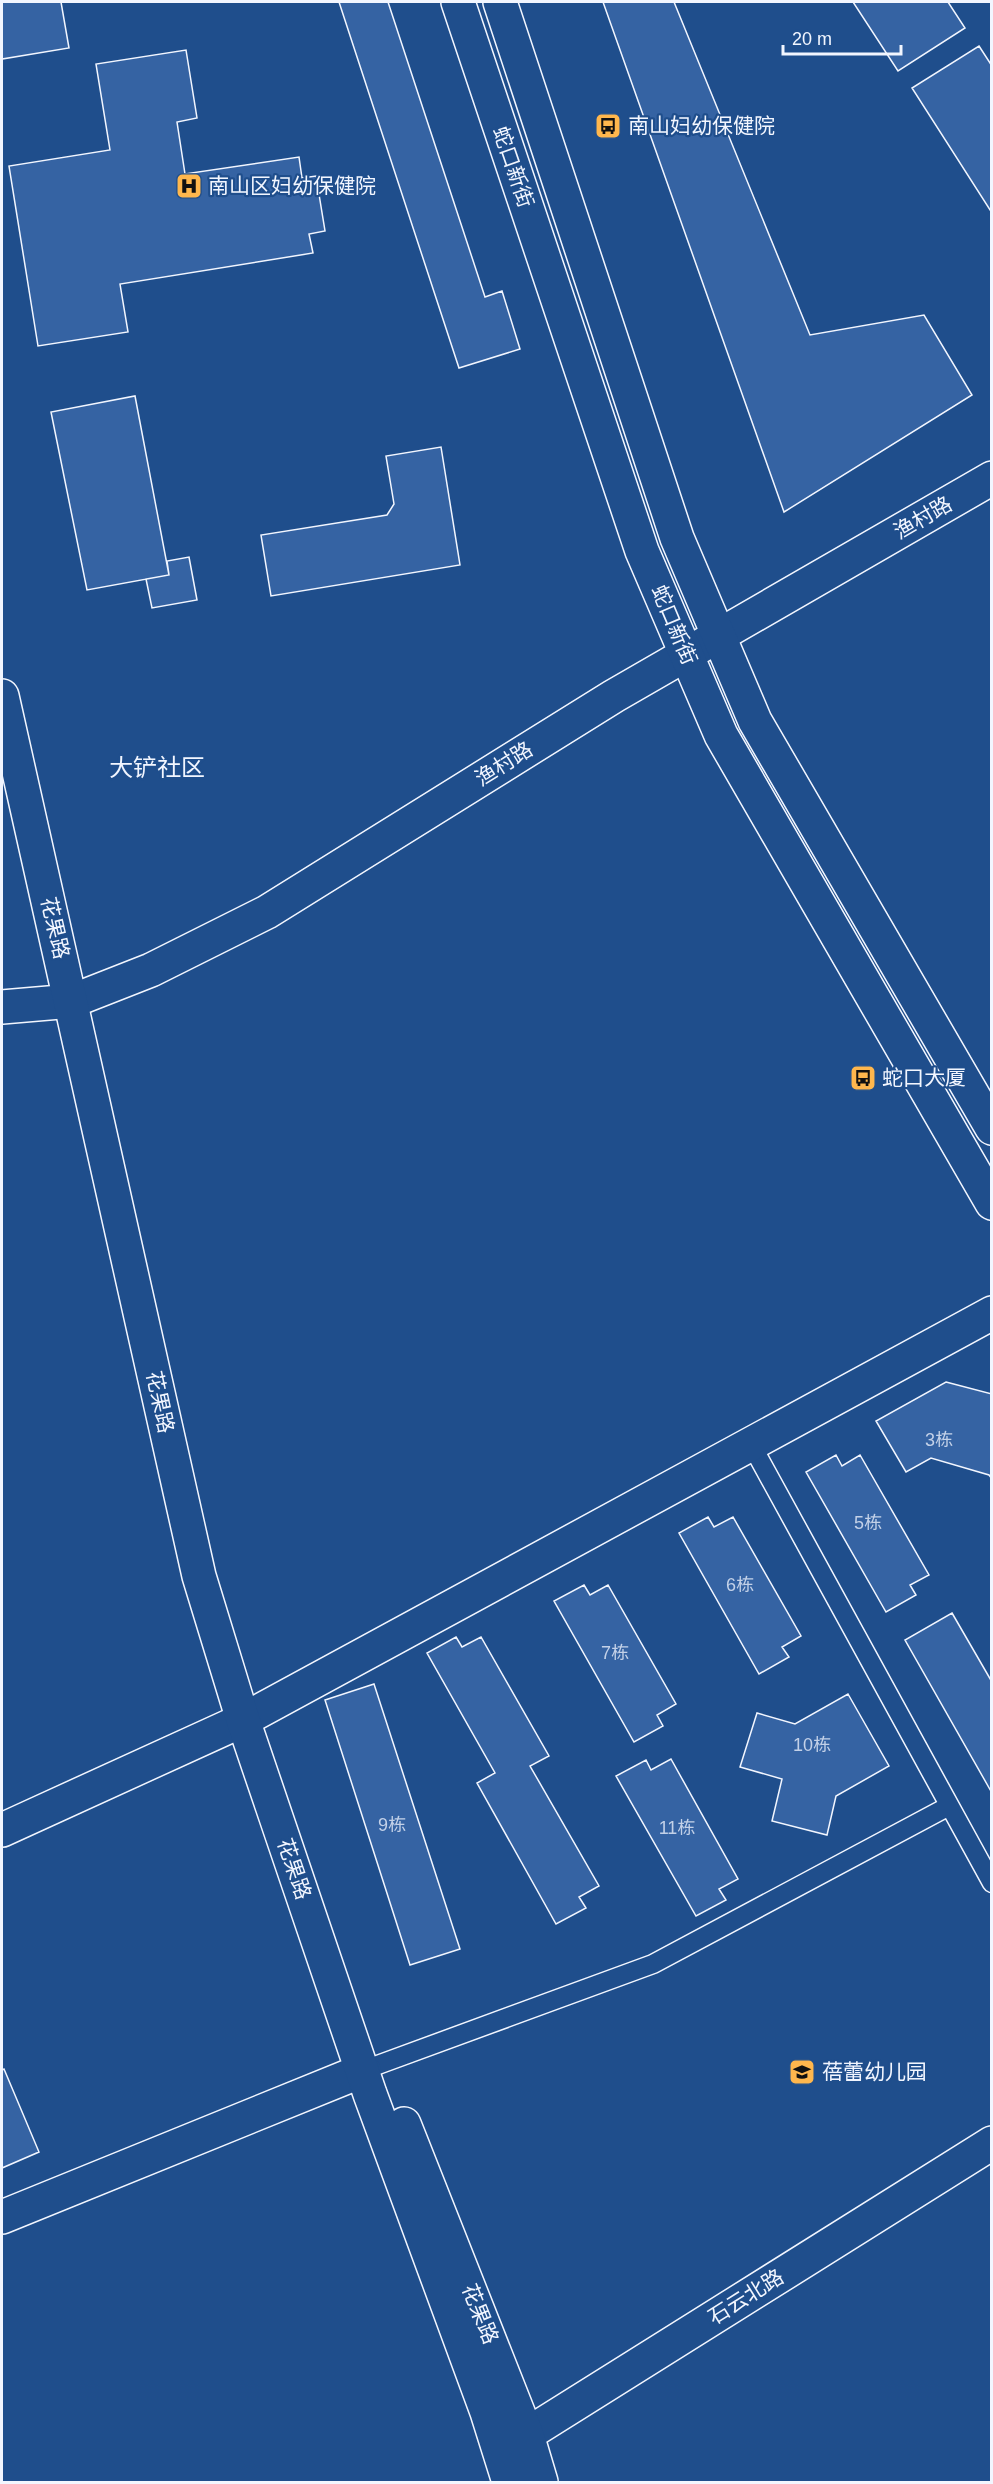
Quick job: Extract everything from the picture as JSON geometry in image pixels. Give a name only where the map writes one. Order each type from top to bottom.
[{"type":"street","name":"蛇口新街","points":[[458,2],[642,550],[722,735],[992,1203]]},
{"type":"street","name":"蛇口新街","points":[[500,2],[677,538],[755,721],[992,1128]]},
{"type":"street","name":"渔村路","points":[[2,1007],[72,1001],[151,970],[267,912],[614,696],[992,478]]},
{"type":"street","name":"花果路","points":[[2,696],[199,1576],[243,1720],[366,2082],[514,2443],[541,2482]]},
{"type":"street","points":[[2,1830],[243,1720],[992,1313]]},
{"type":"street","points":[[2,2217],[366,2082]]},
{"type":"street","name":"石云北路","points":[[514,2443],[990,2148]]},
{"type":"street","name":"花果路","points":[[509,2482],[514,2443]]},
{"type":"lane","points":[[751,1444],[992,1883]]},
{"type":"lane","points":[[366,2082],[653,1964],[949,1806]]},
{"type":"building","points":[[2,2],[61,2],[69,48],[2,59]]},
{"type":"building","points":[[339,2],[388,2],[485,297],[502,291],[520,349],[459,368]]},
{"type":"building","points":[[603,2],[674,2],[810,335],[924,315],[972,395],[784,512]]},
{"type":"building","points":[[853,2],[948,2],[965,28],[898,71]]},
{"type":"building","points":[[979,46],[992,66],[992,213],[912,88]]},
{"type":"building","points":[[186,50],[197,118],[177,122],[185,174],[299,157],[302,178],[316,176],[325,231],[309,234],[313,253],[120,284],[128,332],[38,346],[9,166],[110,150],[96,64]]},
{"type":"building","points":[[135,396],[169,575],[87,590],[51,412]]},
{"type":"building","points":[[441,447],[460,565],[271,596],[261,535],[387,515],[394,504],[386,456]]},
{"type":"building","points":[[189,557],[197,600],[152,608],[146,579],[169,575],[167,561]]},
{"type":"building","points":[[946,1382],[992,1394],[992,1479],[989,1475],[931,1458],[906,1472],[876,1421]]},
{"type":"building","points":[[836,1455],[842,1466],[860,1455],[929,1575],[910,1585],[916,1595],[886,1612],[806,1472]]},
{"type":"building","points":[[708,1517],[714,1527],[733,1517],[801,1636],[782,1647],[789,1657],[759,1674],[679,1533]]},
{"type":"building","points":[[584,1585],[590,1595],[608,1585],[676,1704],[657,1715],[663,1726],[634,1742],[554,1601]]},
{"type":"building","points":[[952,1613],[992,1682],[992,1793],[905,1640]]},
{"type":"building","points":[[456,1637],[462,1647],[481,1637],[549,1756],[530,1766],[599,1886],[579,1897],[586,1908],[556,1924],[477,1783],[495,1773],[427,1653]]},
{"type":"building","points":[[374,1684],[460,1949],[410,1965],[325,1700]]},
{"type":"building","points":[[848,1694],[889,1766],[836,1796],[827,1835],[772,1821],[782,1779],[740,1767],[757,1713],[795,1724]]},
{"type":"building","points":[[671,1759],[738,1879],[719,1889],[726,1900],[696,1916],[616,1776],[646,1760],[651,1770]]},
{"type":"building","points":[[4,2069],[39,2152],[2,2168],[2,2070]]},
{"type":"place","name":"南山妇幼保健院","points":[[608,126]]},
{"type":"place","name":"南山区妇幼保健院","points":[[189,186]]},
{"type":"place","name":"蛇口大厦","points":[[863,1078]]},
{"type":"place","name":"蓓蕾幼儿园","points":[[802,2072]]},
{"type":"district","name":"大铲社区","points":[[157,768]]}]
